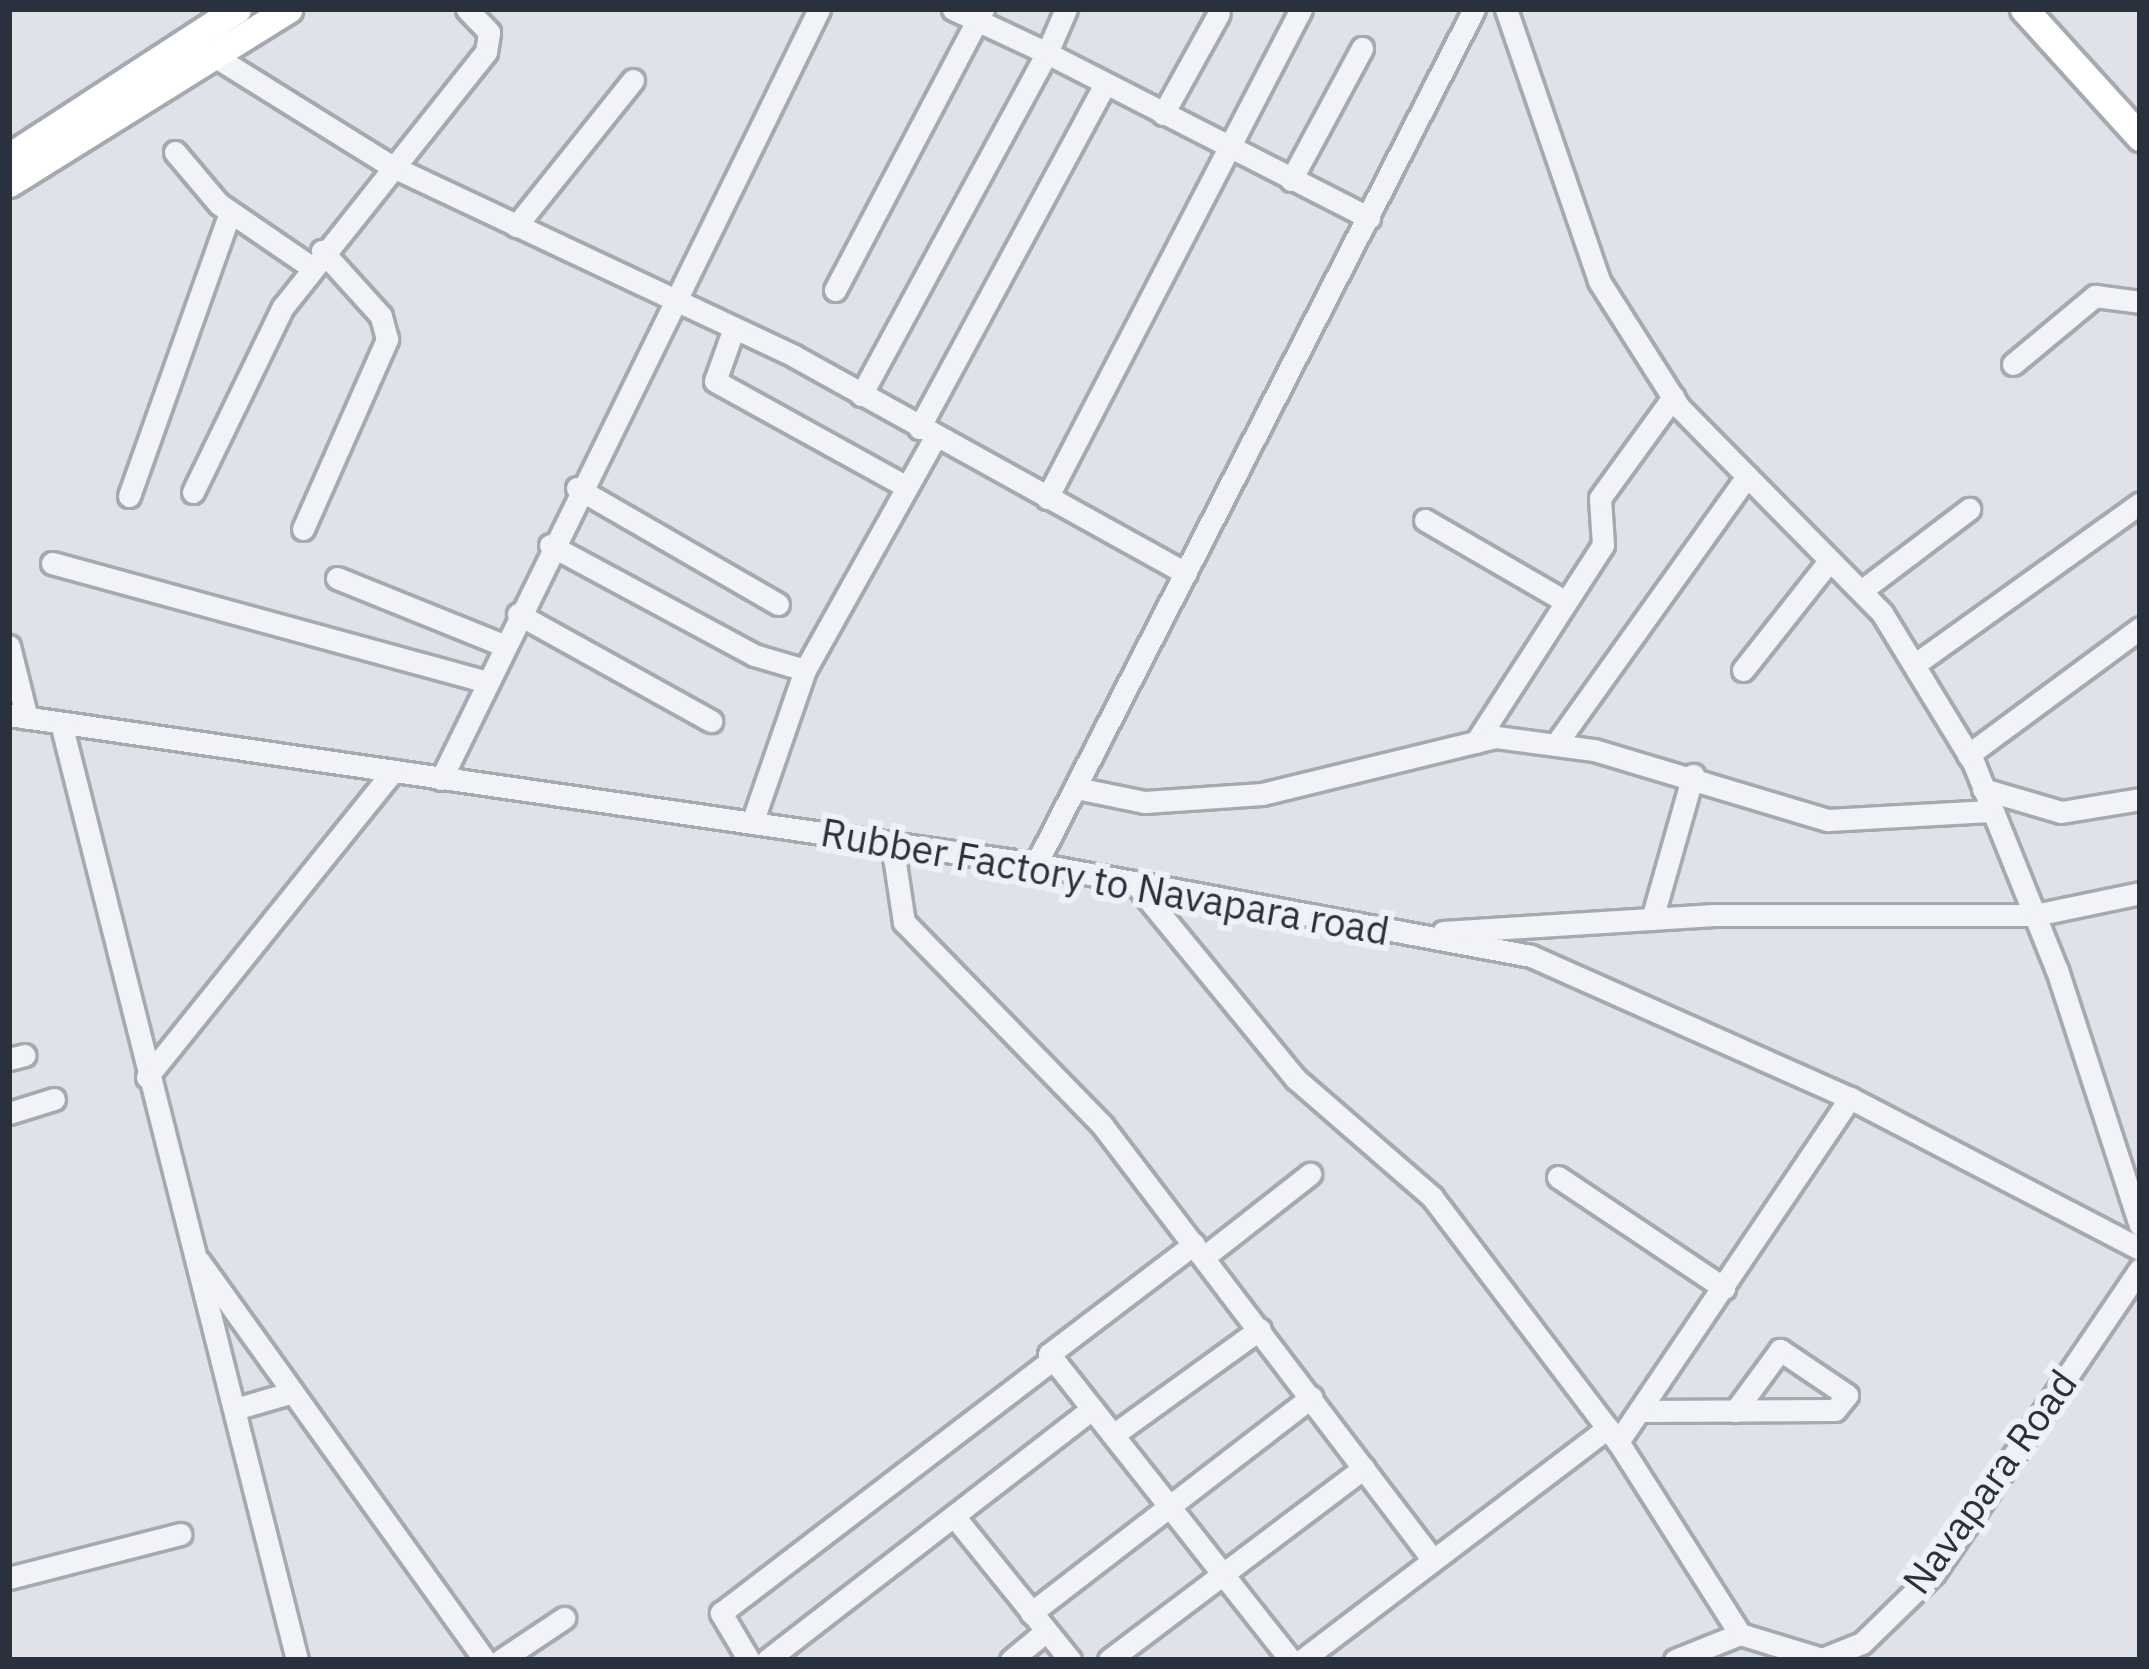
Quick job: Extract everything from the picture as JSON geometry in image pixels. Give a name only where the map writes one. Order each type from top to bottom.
[{"type":"main road","points":[[9,158],[237,9]]},
{"type":"main road","points":[[9,183],[288,9]]},
{"type":"main road","points":[[2024,9],[2140,137]]},
{"type":"street","points":[[193,492],[262,340],[317,259],[486,52],[489,32],[466,9]]},
{"type":"street","points":[[441,778],[577,488],[819,9]]},
{"type":"street","points":[[953,9],[980,15],[1227,149],[1369,218]]},
{"type":"street","points":[[861,395],[1047,53],[1066,9]]},
{"type":"street","points":[[1047,498],[1300,9]]},
{"type":"street","points":[[1036,864],[1474,9]]},
{"type":"street","points":[[1505,9],[1599,280],[1673,397],[1862,591],[1968,755],[2035,915],[2140,1225]]},
{"type":"street","points":[[1162,114],[1219,13]]},
{"type":"street","points":[[835,290],[980,15]]},
{"type":"street","points":[[190,41],[391,166],[734,328],[1186,574]]},
{"type":"street","points":[[1291,180],[1362,48]]},
{"type":"street","points":[[516,226],[633,80]]},
{"type":"street","points":[[752,823],[805,670],[907,487],[927,432],[1105,84]]},
{"type":"street","points":[[175,152],[230,212],[317,259],[381,316],[387,339],[303,530]]},
{"type":"street","points":[[129,496],[230,212]]},
{"type":"street","points":[[2013,364],[2095,296],[2140,302]]},
{"type":"street","points":[[734,328],[715,381],[907,487]]},
{"type":"street","points":[[1476,742],[1606,537],[1600,498],[1673,397]]},
{"type":"street","points":[[1556,744],[1585,691],[1653,622],[1691,542],[1747,476]]},
{"type":"street","points":[[577,488],[778,604]]},
{"type":"street","points":[[1914,665],[2140,503]]},
{"type":"street","points":[[1862,591],[1969,509]]},
{"type":"street","points":[[1424,520],[1565,601]]},
{"type":"street","points":[[550,545],[754,655],[805,670]]},
{"type":"street","points":[[1743,670],[1830,560]]},
{"type":"street","points":[[52,563],[486,682]]},
{"type":"street","points":[[337,578],[503,646]]},
{"type":"street","points":[[518,614],[711,722]]},
{"type":"street","points":[[1968,755],[2140,628]]},
{"type":"street","points":[[9,646],[18,716]]},
{"type":"street","name":"Rubber Factory to Navapara road","points":[[18,716],[1036,864],[1531,956],[1850,1097],[2140,1250]]},
{"type":"street","points":[[61,723],[187,1244],[235,1409],[297,1660]]},
{"type":"street","points":[[1076,788],[1145,802],[1262,794],[1476,742],[1556,744],[1694,775],[1828,820],[1987,800],[2061,812],[2140,800]]},
{"type":"street","points":[[147,1078],[393,771]]},
{"type":"street","points":[[1652,919],[1694,775]]},
{"type":"street","points":[[892,843],[904,922],[1102,1125],[1430,1556]]},
{"type":"street","points":[[1134,882],[1296,1078],[1432,1197],[1613,1435],[1740,1634],[1675,1660]]},
{"type":"street","points":[[1412,934],[1652,919],[2035,915],[2140,892]]},
{"type":"street","points":[[1302,1660],[1430,1556],[1613,1435],[1639,1411],[1850,1097]]},
{"type":"street","points":[[9,1113],[54,1099]]},
{"type":"street","points":[[749,1660],[721,1613],[1053,1359],[1310,1174]]},
{"type":"street","points":[[1558,1177],[1724,1288]]},
{"type":"street","points":[[187,1244],[485,1660]]},
{"type":"street","name":"Navapara Road","points":[[1740,1634],[1822,1659],[1862,1643],[1934,1573],[2140,1269]]},
{"type":"street","points":[[1113,1435],[1260,1329]]},
{"type":"street","points":[[1639,1411],[1735,1411],[1835,1410],[1847,1395],[1780,1350],[1735,1411]]},
{"type":"street","points":[[1053,1359],[1291,1660]]},
{"type":"street","points":[[235,1409],[293,1392]]},
{"type":"street","points":[[1031,1613],[1311,1397]]},
{"type":"street","points":[[767,1660],[1093,1409]]},
{"type":"street","points":[[1109,1660],[1221,1571],[1364,1468]]},
{"type":"street","points":[[954,1516],[1070,1660]]},
{"type":"street","points":[[9,1578],[180,1534]]},
{"type":"street","points":[[501,1660],[564,1618]]},
{"type":"street","points":[[1011,1660],[1046,1631]]}]
